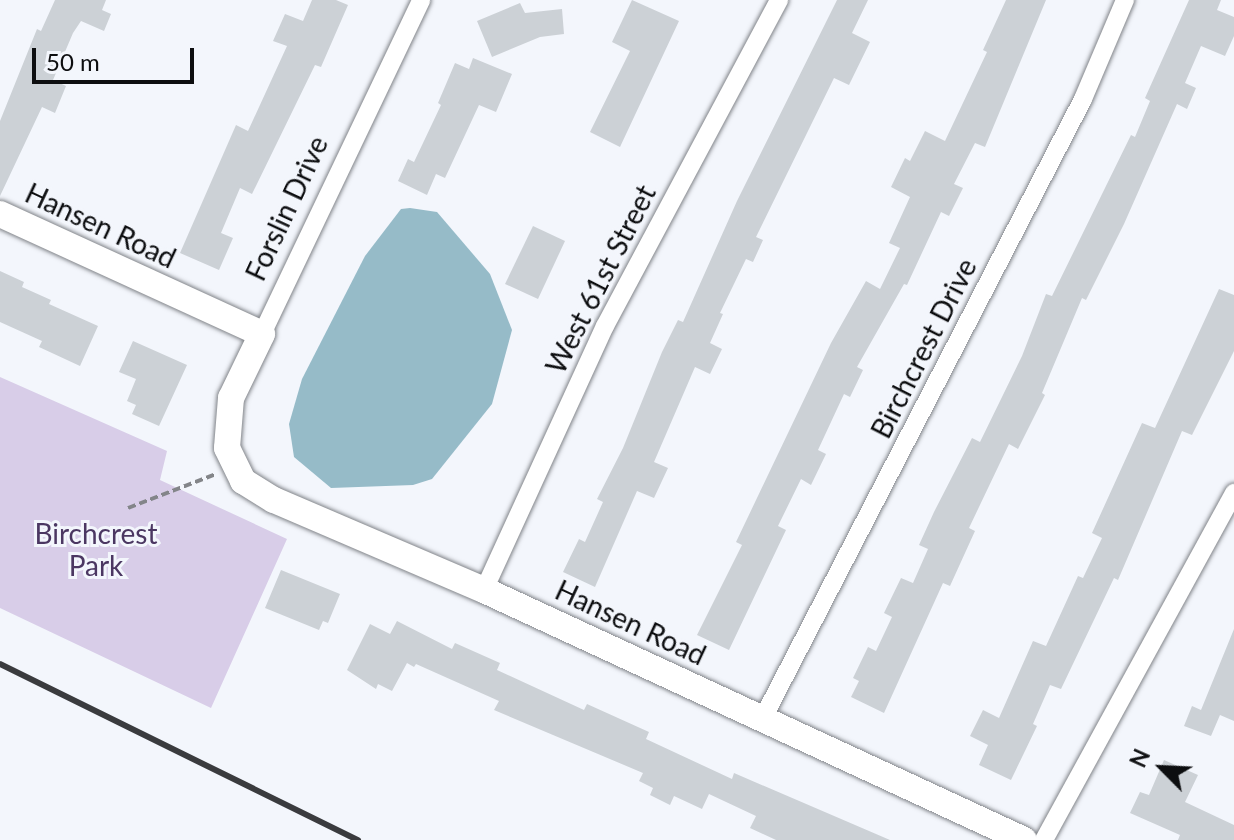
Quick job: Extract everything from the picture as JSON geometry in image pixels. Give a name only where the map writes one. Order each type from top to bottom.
[{"type":"street","name":"Forslin Drive","points":[[227,448],[231,398],[421,0]]},
{"type":"street","name":"West 61st Street","points":[[484,590],[605,326],[779,0]]},
{"type":"street","name":"Birchcrest Drive","points":[[763,718],[1083,99],[1125,0]]},
{"type":"street","name":"Hansen Road","points":[[0,214],[262,334]]},
{"type":"street","name":"Hansen Road","points":[[227,448],[243,481],[274,500],[484,590],[1024,840]]},
{"type":"street","points":[[1044,840],[1234,493]]},
{"type":"path","points":[[128,508],[218,473]]},
{"type":"green space","name":"Birchcrest Park","points":[[0,377],[167,451],[160,480],[287,539],[211,708],[0,608]]},
{"type":"water","points":[[401,209],[437,212],[490,274],[512,330],[492,404],[432,479],[413,485],[331,488],[294,457],[289,424],[302,379],[365,256]]},
{"type":"building","points":[[55,0],[106,0],[102,10],[111,14],[104,31],[81,21],[73,33],[53,80],[66,86],[55,113],[42,107],[0,196],[0,121],[37,29],[41,31]]},
{"type":"building","points":[[312,0],[336,0],[348,5],[321,67],[315,65],[252,194],[240,188],[221,233],[233,238],[219,270],[180,253],[236,125],[248,131],[287,46],[273,41],[285,14],[303,21]]},
{"type":"building","points":[[632,0],[679,21],[620,147],[590,132],[630,51],[612,42]]},
{"type":"building","points":[[837,0],[868,0],[852,33],[870,42],[849,85],[834,78],[756,237],[763,240],[753,262],[746,259],[720,313],[723,314],[710,343],[722,349],[710,374],[695,367],[654,462],[668,468],[654,498],[637,491],[595,587],[563,572],[579,539],[585,542],[603,502],[597,499],[623,448],[662,352],[678,320],[683,322],[737,201]]},
{"type":"building","points":[[1006,0],[1046,0],[985,147],[975,143],[954,184],[963,188],[949,216],[941,212],[907,285],[904,284],[857,367],[863,370],[850,397],[844,394],[818,450],[826,454],[811,485],[801,479],[778,526],[786,530],[729,650],[697,635],[742,545],[736,542],[831,343],[866,281],[880,289],[900,248],[889,243],[910,197],[891,187],[905,158],[910,161],[925,131],[945,141],[987,52],[983,50]]},
{"type":"building","points":[[1189,0],[1221,0],[1217,10],[1234,17],[1234,36],[1225,56],[1201,46],[1185,83],[1196,88],[1187,109],[1177,104],[1124,224],[1086,300],[1082,298],[1042,393],[1045,395],[1018,449],[1009,444],[969,528],[975,531],[950,586],[943,583],[884,713],[851,697],[859,681],[853,678],[868,647],[876,651],[892,617],[884,613],[901,578],[913,583],[928,549],[919,545],[934,512],[972,438],[980,442],[1022,356],[1046,294],[1052,296],[1131,135],[1135,137],[1150,101],[1145,98]]},
{"type":"building","points":[[520,3],[525,13],[562,9],[564,34],[540,37],[492,57],[477,21]]},
{"type":"building","points":[[473,58],[512,74],[496,112],[479,105],[445,178],[436,174],[427,195],[398,181],[408,159],[414,162],[441,105],[438,103],[455,63],[469,69]]},
{"type":"building","points":[[533,226],[565,241],[538,299],[505,284]]},
{"type":"building","points":[[0,271],[24,282],[22,287],[51,300],[49,304],[98,326],[80,366],[39,347],[42,341],[0,322]]},
{"type":"building","points":[[1219,289],[1234,295],[1234,351],[1192,435],[1182,431],[1118,580],[1114,578],[1061,689],[1050,685],[1033,724],[1037,726],[1011,780],[979,765],[988,745],[970,736],[983,710],[999,718],[1033,641],[1046,646],[1078,576],[1083,578],[1102,538],[1092,533],[1142,423],[1155,428]]},
{"type":"building","points":[[133,341],[187,365],[159,426],[132,414],[136,405],[127,401],[136,379],[119,372]]},
{"type":"building","points":[[281,570],[340,594],[328,623],[323,621],[319,630],[265,608]]},
{"type":"building","points":[[397,621],[452,649],[455,643],[500,663],[497,670],[584,710],[587,704],[649,732],[646,739],[732,779],[734,773],[890,840],[776,840],[750,828],[756,816],[709,794],[702,809],[674,796],[670,805],[650,795],[653,788],[639,781],[643,773],[494,710],[499,701],[416,664],[414,667],[407,663],[392,691],[378,684],[376,689],[347,670],[370,624],[390,634]]},
{"type":"building","points":[[1234,629],[1234,721],[1220,715],[1211,736],[1184,726],[1192,706],[1201,710]]},
{"type":"building","points":[[1164,760],[1198,775],[1185,802],[1234,825],[1234,840],[1178,840],[1180,835],[1130,813],[1140,792],[1149,795]]},
{"type":"railway","points":[[0,664],[358,840]]}]
